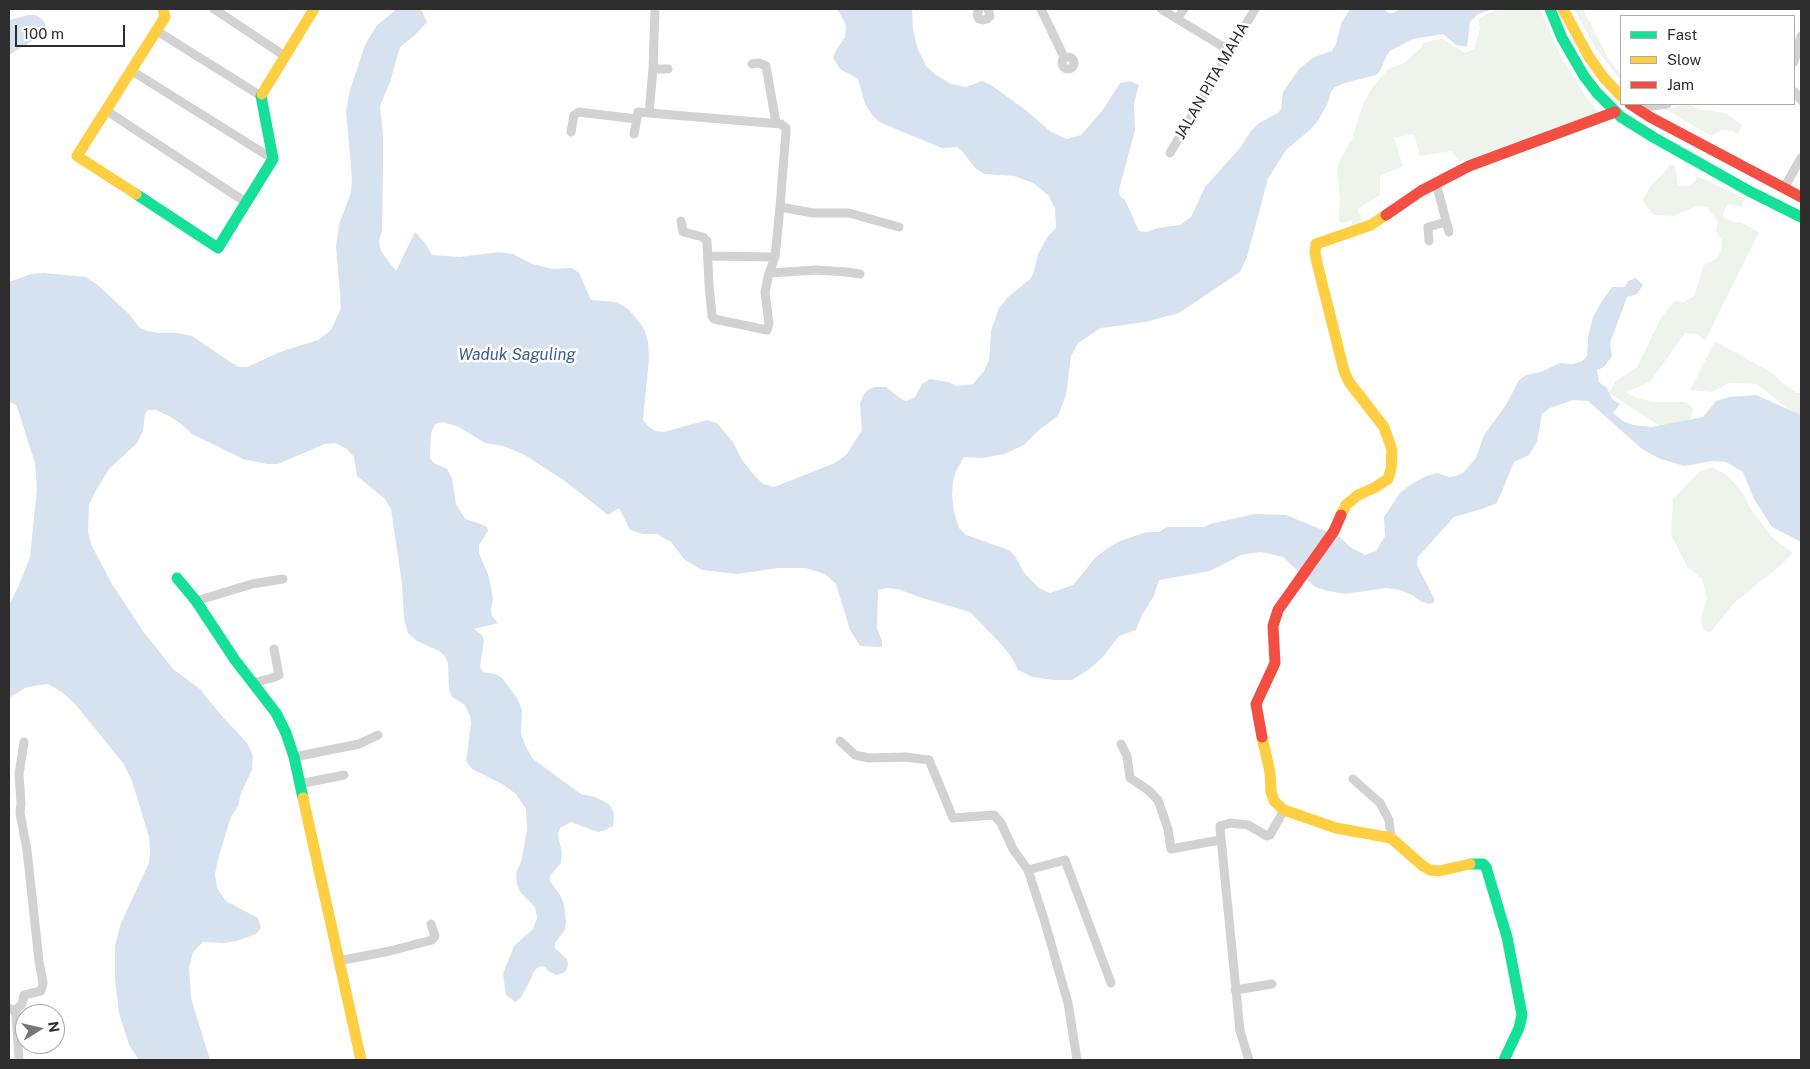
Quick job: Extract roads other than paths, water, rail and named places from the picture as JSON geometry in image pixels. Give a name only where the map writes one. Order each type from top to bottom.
[{"type":"street","points":[[163,9],[165,17],[157,31],[77,156],[218,248],[272,159],[261,96],[309,11]]},
{"type":"street","points":[[214,9],[285,56]]},
{"type":"street","points":[[649,113],[653,70],[655,9]]},
{"type":"street","points":[[979,9],[977,15],[979,19],[983,20],[990,16],[990,9]]},
{"type":"street","points":[[1041,9],[1064,57]]},
{"type":"street","points":[[1161,9],[1230,50]]},
{"type":"street","points":[[1177,19],[1184,9]]},
{"type":"street","name":"JALAN PITA MAHA","points":[[1170,153],[1255,9]]},
{"type":"street","points":[[1550,9],[1562,38],[1584,76],[1618,115],[1659,141],[1749,191],[1801,217]]},
{"type":"street","points":[[1564,12],[1589,56],[1604,78],[1620,95]]},
{"type":"street","points":[[157,31],[261,96]]},
{"type":"street","points":[[1795,58],[1801,36]]},
{"type":"street","points":[[752,64],[760,63],[766,66],[776,123]]},
{"type":"street","points":[[653,70],[668,69]]},
{"type":"street","points":[[132,71],[272,159]]},
{"type":"street","points":[[1797,92],[1801,100]]},
{"type":"street","points":[[1504,1060],[1519,1028],[1522,1015],[1507,937],[1488,872],[1483,864],[1475,862],[1439,871],[1430,870],[1390,838],[1336,828],[1284,810],[1274,800],[1271,792],[1270,772],[1256,704],[1276,663],[1273,626],[1278,610],[1334,531],[1346,505],[1351,500],[1388,479],[1392,458],[1392,450],[1384,427],[1349,382],[1344,371],[1316,263],[1315,248],[1316,244],[1321,241],[1372,225],[1396,207],[1469,166],[1618,115],[1630,105]]},
{"type":"street","points":[[1632,105],[1641,112],[1801,197]]},
{"type":"street","points":[[1641,112],[1652,106],[1660,105]]},
{"type":"street","points":[[107,111],[247,203]]},
{"type":"street","points":[[571,132],[574,115],[579,112],[636,119]]},
{"type":"street","points":[[634,134],[638,112],[776,123],[784,126],[786,131],[776,257],[769,273],[765,292],[769,324],[767,330],[717,320],[712,316],[709,256],[706,238],[683,232],[681,221]]},
{"type":"street","points":[[1784,188],[1801,158]]},
{"type":"street","points":[[1749,191],[1759,175]]},
{"type":"street","points":[[1436,183],[1449,232]]},
{"type":"street","points":[[780,207],[813,213],[849,213],[899,228]]},
{"type":"street","points":[[1429,241],[1428,227],[1446,222]]},
{"type":"street","points":[[709,256],[776,257]]},
{"type":"street","points":[[769,273],[816,270],[860,274]]},
{"type":"street","points":[[177,578],[196,601],[252,683],[281,720],[294,757],[361,1060]]},
{"type":"street","points":[[196,601],[252,584],[283,579]]},
{"type":"street","points":[[252,683],[279,675],[274,649]]},
{"type":"street","points":[[294,757],[359,744],[378,735]]},
{"type":"street","points":[[840,741],[855,755],[868,758],[905,757],[929,760],[953,818],[994,815],[1001,823],[1013,850],[1028,870],[1044,919],[1068,1003],[1077,1060]]},
{"type":"street","points":[[19,1060],[12,1009],[22,1004],[24,995],[41,992],[43,983],[27,850],[20,813],[19,774],[24,742]]},
{"type":"street","points":[[1121,744],[1127,756],[1130,778],[1148,790],[1158,800],[1166,822],[1171,849],[1220,840]]},
{"type":"street","points":[[299,784],[344,775]]},
{"type":"street","points":[[1353,779],[1380,803],[1389,820],[1390,838]]},
{"type":"street","points":[[1249,1060],[1240,1031],[1220,826],[1230,823],[1248,825],[1269,836],[1284,810]]},
{"type":"street","points":[[1028,870],[1063,859],[1066,861],[1112,984]]},
{"type":"street","points":[[338,961],[390,951],[432,940],[435,936],[431,924]]},
{"type":"street","points":[[1235,990],[1272,984]]},
{"type":"water","name":"Waduk Saguling","points":[[397,9],[418,9],[422,11],[427,22],[400,47],[390,82],[380,106],[383,136],[383,169],[382,230],[379,241],[381,251],[396,271],[415,232],[425,243],[432,255],[460,257],[499,252],[513,254],[532,264],[553,269],[572,268],[579,273],[591,300],[616,302],[622,305],[629,310],[645,331],[649,359],[643,420],[648,426],[655,431],[664,432],[707,420],[717,423],[733,442],[742,460],[754,475],[763,484],[774,487],[835,463],[847,454],[862,430],[860,403],[864,394],[869,389],[886,387],[906,401],[915,397],[922,384],[930,379],[949,382],[956,386],[973,384],[984,371],[989,360],[991,331],[999,308],[1008,297],[1033,275],[1038,254],[1048,236],[1056,228],[1055,208],[1048,195],[1033,183],[1014,176],[984,174],[975,168],[957,147],[942,148],[881,123],[873,116],[865,104],[858,79],[840,69],[833,58],[845,37],[846,28],[837,9],[912,9],[913,29],[917,47],[926,66],[936,75],[951,84],[966,87],[982,81],[991,85],[1027,111],[1051,132],[1067,139],[1081,135],[1102,111],[1120,83],[1130,81],[1139,85],[1134,103],[1135,130],[1119,190],[1120,196],[1125,200],[1139,231],[1147,232],[1158,228],[1180,225],[1191,217],[1205,187],[1240,148],[1251,131],[1259,123],[1278,113],[1281,109],[1283,92],[1299,69],[1314,57],[1332,51],[1336,44],[1341,24],[1350,9],[1383,9],[1393,13],[1400,9],[1493,9],[1478,14],[1470,22],[1467,47],[1456,45],[1443,34],[1413,39],[1390,51],[1376,75],[1335,87],[1317,122],[1286,150],[1268,179],[1247,257],[1240,272],[1179,313],[1145,322],[1101,328],[1078,343],[1071,356],[1066,395],[1058,416],[1039,430],[1024,445],[1004,454],[982,458],[964,457],[956,471],[952,495],[954,512],[959,528],[966,535],[1009,550],[1015,556],[1024,573],[1039,588],[1050,593],[1073,585],[1096,557],[1120,541],[1147,532],[1159,532],[1167,527],[1204,527],[1254,514],[1286,515],[1340,537],[1350,547],[1365,555],[1376,551],[1385,536],[1384,517],[1400,493],[1426,476],[1437,473],[1449,477],[1463,473],[1476,458],[1484,435],[1506,405],[1519,380],[1526,375],[1540,372],[1560,363],[1573,364],[1582,361],[1587,356],[1588,337],[1593,317],[1602,301],[1612,287],[1625,287],[1628,281],[1636,278],[1643,285],[1637,294],[1627,297],[1610,343],[1612,356],[1604,367],[1597,370],[1599,382],[1607,388],[1612,399],[1620,404],[1613,413],[1623,421],[1633,425],[1652,427],[1703,417],[1716,401],[1729,397],[1756,395],[1801,415],[1801,542],[1772,527],[1754,499],[1743,472],[1726,462],[1712,461],[1684,466],[1658,458],[1642,449],[1588,401],[1573,400],[1550,408],[1542,414],[1537,442],[1529,455],[1514,462],[1497,503],[1454,517],[1418,557],[1417,565],[1435,600],[1433,603],[1422,602],[1400,590],[1386,588],[1345,594],[1328,591],[1315,587],[1283,557],[1261,552],[1241,555],[1210,571],[1159,580],[1154,596],[1142,615],[1136,630],[1119,636],[1102,658],[1072,680],[1053,680],[1033,677],[1018,670],[1012,658],[1001,644],[970,612],[898,589],[887,588],[878,590],[877,628],[882,641],[882,647],[860,646],[850,630],[836,584],[825,574],[805,568],[779,568],[737,574],[702,570],[685,560],[671,542],[657,534],[643,534],[630,530],[619,508],[608,515],[565,481],[523,454],[503,446],[485,443],[459,427],[443,422],[435,424],[431,433],[430,458],[434,463],[447,469],[452,478],[456,504],[465,519],[487,527],[488,531],[479,545],[479,553],[489,577],[493,599],[492,616],[498,623],[474,629],[483,636],[484,641],[480,667],[483,672],[496,674],[502,678],[517,698],[522,710],[521,733],[533,759],[581,794],[595,797],[609,804],[614,813],[613,826],[598,832],[571,822],[560,828],[558,835],[562,853],[561,863],[550,876],[550,881],[564,904],[565,930],[555,943],[555,948],[567,959],[567,969],[563,973],[556,975],[545,967],[537,968],[520,999],[515,1002],[506,995],[503,974],[514,946],[533,929],[537,918],[535,907],[520,892],[517,884],[516,873],[521,862],[527,830],[526,809],[516,794],[502,784],[472,769],[466,761],[471,723],[470,716],[465,705],[452,697],[449,689],[448,664],[445,656],[439,651],[417,641],[408,633],[404,620],[402,584],[391,509],[385,499],[357,476],[354,457],[347,449],[335,443],[325,444],[278,464],[267,464],[243,459],[192,434],[169,416],[156,410],[148,410],[145,414],[143,431],[137,443],[109,469],[95,492],[89,505],[88,531],[91,544],[112,584],[143,631],[173,669],[200,689],[248,744],[253,756],[252,770],[241,793],[238,806],[231,817],[215,874],[217,888],[226,901],[258,918],[261,928],[256,934],[237,941],[224,943],[203,942],[193,952],[189,968],[191,998],[210,1060],[139,1060],[129,1045],[119,1013],[115,980],[115,945],[121,923],[149,863],[149,837],[132,781],[123,763],[75,704],[63,693],[48,684],[25,688],[9,698],[9,605],[30,557],[37,488],[35,463],[19,413],[16,405],[9,402],[9,282],[31,274],[44,273],[86,277],[99,286],[129,314],[140,328],[160,333],[178,333],[192,336],[238,367],[247,367],[280,352],[318,340],[331,330],[341,308],[336,246],[339,225],[351,192],[352,179],[346,111],[350,90],[365,45],[377,25]]},
{"type":"water","points":[[36,15],[43,20],[45,30],[39,37],[9,55],[9,20]]}]
